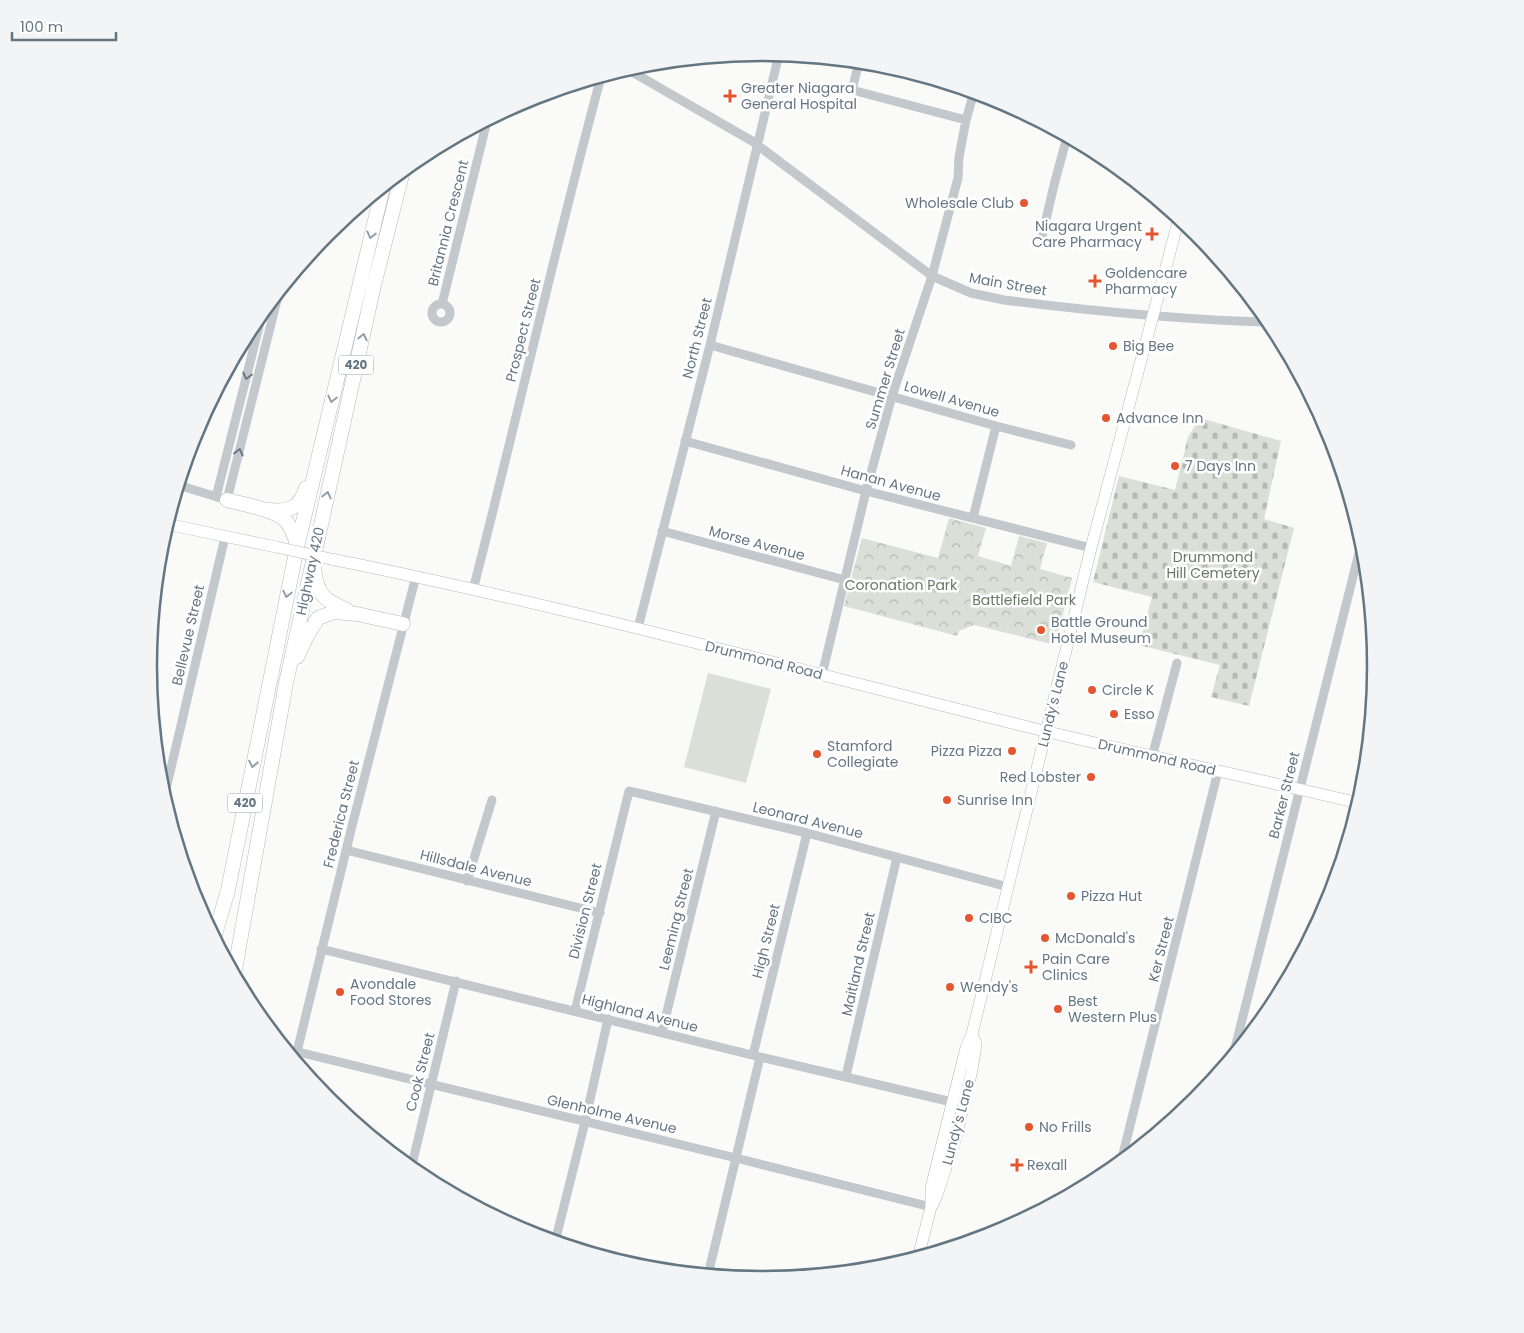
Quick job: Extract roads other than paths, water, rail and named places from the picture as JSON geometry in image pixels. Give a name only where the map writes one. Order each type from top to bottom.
[{"type":"highway","name":"Highway 420","points":[[236,965],[286,683],[374,285],[400,181]]},
{"type":"highway","name":"Highway 420","points":[[217,930],[228,890],[297,546],[381,197]]},
{"type":"highway","points":[[264,510],[287,510],[300,502],[316,464]]},
{"type":"highway","points":[[221,498],[264,510],[282,518],[290,526],[297,546]]},
{"type":"highway","points":[[312,560],[316,582],[323,597],[335,605],[357,614]]},
{"type":"highway","points":[[286,683],[308,634],[318,618],[334,612],[357,614],[403,624]]},
{"type":"highway","points":[[231,957],[256,852]]},
{"type":"main road","name":"Lundy's Lane","points":[[931,1207],[931,1188],[952,1102],[966,1048],[972,1034],[1091,548],[1177,226]]},
{"type":"main road","name":"Drummond Road","points":[[173,525],[416,576],[638,628],[1152,757],[1352,801]]},
{"type":"main road","name":"Lundy's Lane","points":[[920,1251],[931,1207],[949,1158],[968,1086],[976,1047],[972,1034]]},
{"type":"street","name":"North Street","points":[[638,628],[710,345],[777,62]]},
{"type":"street","points":[[858,69],[852,90],[966,120]]},
{"type":"street","name":"Main Street","points":[[637,75],[757,145],[932,276],[966,292],[985,297],[1153,317],[1259,322]]},
{"type":"street","name":"Prospect Street","points":[[473,590],[578,160],[599,84]]},
{"type":"street","name":"Summer Street","points":[[822,675],[866,491],[892,396],[932,276],[958,178],[959,157],[972,99]]},
{"type":"street","name":"Britannia Crescent","points":[[442,304],[485,129]]},
{"type":"street","points":[[1042,236],[1066,142]]},
{"type":"street","points":[[221,498],[274,309]]},
{"type":"street","points":[[221,498],[259,331]]},
{"type":"street","name":"Lowell Avenue","points":[[710,345],[996,426],[1071,445]]},
{"type":"street","points":[[973,518],[996,426]]},
{"type":"street","name":"Hanan Avenue","points":[[685,441],[866,491],[1091,548]]},
{"type":"street","points":[[184,487],[221,498]]},
{"type":"street","name":"Morse Avenue","points":[[662,532],[845,580]]},
{"type":"street","name":"Bellevue Street","points":[[168,783],[225,537]]},
{"type":"street","name":"Barker Street","points":[[1237,1042],[1358,559]]},
{"type":"street","name":"Frederica Street","points":[[296,1052],[416,576]]},
{"type":"street","points":[[1152,757],[1177,663]]},
{"type":"street","name":"Ker Street","points":[[1124,1152],[1218,771]]},
{"type":"street","name":"Leonard Avenue","points":[[621,818],[629,791],[807,833],[1008,887]]},
{"type":"street","points":[[467,880],[492,800]]},
{"type":"street","name":"Leeming Street","points":[[662,1032],[716,811]]},
{"type":"street","name":"Division Street","points":[[575,1011],[600,913],[621,818]]},
{"type":"street","name":"High Street","points":[[709,1269],[736,1158],[807,833]]},
{"type":"street","name":"Hillsdale Avenue","points":[[346,850],[600,913]]},
{"type":"street","name":"Maitland Street","points":[[846,1076],[897,858]]},
{"type":"street","name":"Highland Avenue","points":[[321,949],[952,1102]]},
{"type":"street","name":"Cook Street","points":[[413,1161],[456,981]]},
{"type":"street","points":[[556,1236],[608,1019]]},
{"type":"street","name":"Glenholme Avenue","points":[[300,1057],[431,1085],[931,1207]]},
{"type":"place","name":"Greater Niagara General Hospital","points":[[730,96]]},
{"type":"place","name":"Wholesale Club","points":[[1024,203]]},
{"type":"place","name":"Niagara Urgent Care Pharmacy","points":[[1152,234]]},
{"type":"place","name":"Goldencare Pharmacy","points":[[1095,281]]},
{"type":"place","name":"Big Bee","points":[[1113,346]]},
{"type":"place","name":"Advance Inn","points":[[1106,418]]},
{"type":"place","name":"7 Days Inn","points":[[1175,466]]},
{"type":"place","name":"Battle Ground Hotel Museum","points":[[1041,630]]},
{"type":"place","name":"Circle K","points":[[1092,690]]},
{"type":"place","name":"Esso","points":[[1114,714]]},
{"type":"place","name":"Pizza Pizza","points":[[1012,751]]},
{"type":"place","name":"Stamford Collegiate","points":[[817,754]]},
{"type":"place","name":"Red Lobster","points":[[1091,777]]},
{"type":"place","name":"Sunrise Inn","points":[[947,800]]},
{"type":"place","name":"Pizza Hut","points":[[1071,896]]},
{"type":"place","name":"CIBC","points":[[969,918]]},
{"type":"place","name":"McDonald's","points":[[1045,938]]},
{"type":"place","name":"Pain Care Clinics","points":[[1031,967]]},
{"type":"place","name":"Wendy's","points":[[950,987]]},
{"type":"place","name":"Avondale Food Stores","points":[[340,992]]},
{"type":"place","name":"Best Western Plus","points":[[1058,1009]]},
{"type":"place","name":"No Frills","points":[[1029,1127]]},
{"type":"place","name":"Rexall","points":[[1017,1165]]},
{"type":"park label","name":"Drummond Hill Cemetery","points":[[1213,566]]},
{"type":"park label","name":"Coronation Park","points":[[901,585]]},
{"type":"park label","name":"Battlefield Park","points":[[1024,600]]}]
